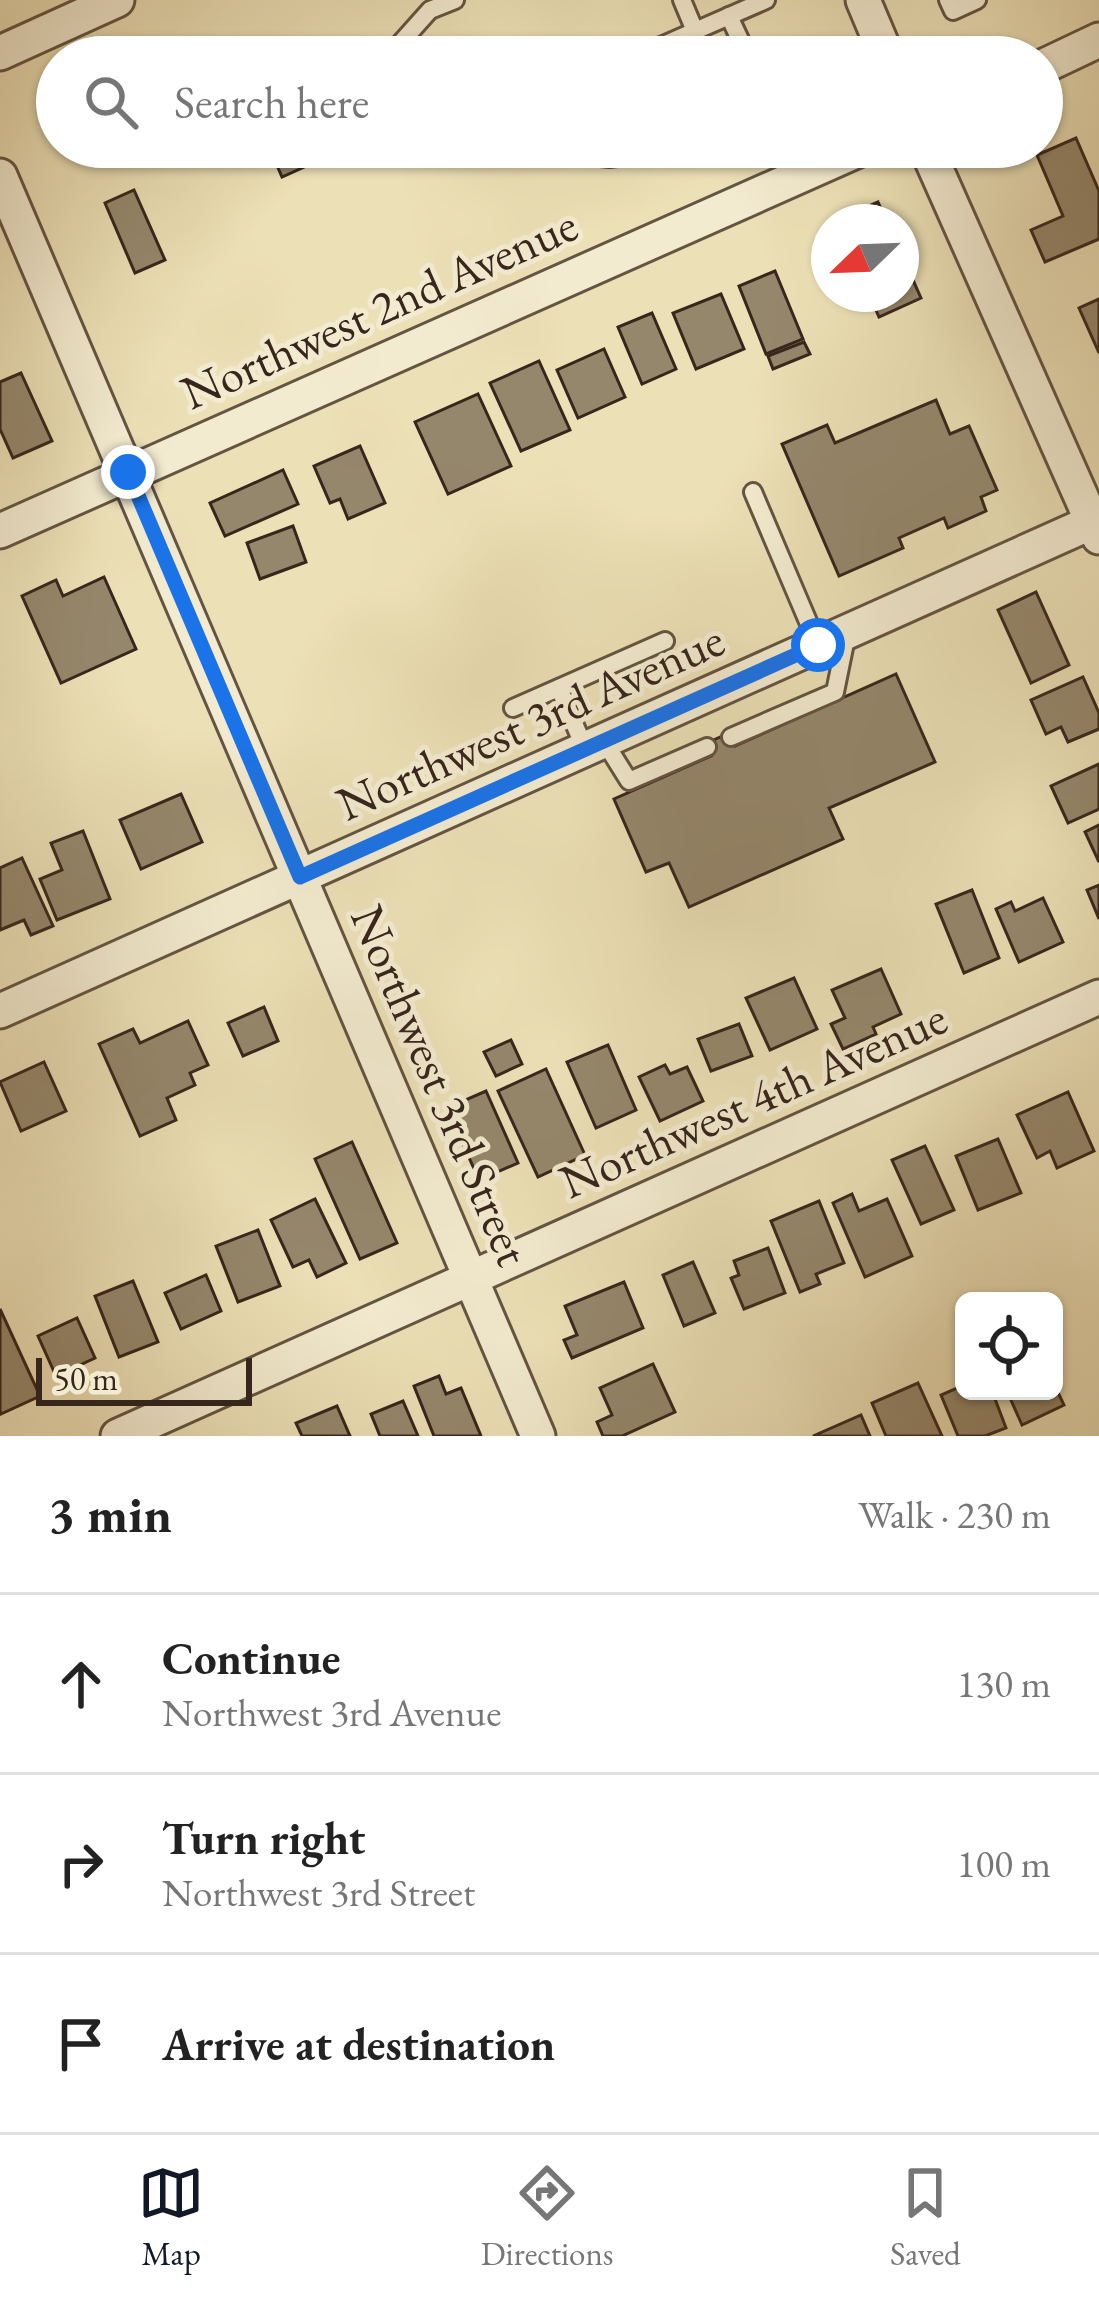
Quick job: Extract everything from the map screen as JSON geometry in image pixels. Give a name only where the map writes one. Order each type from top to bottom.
[{"type":"street","points":[[0,52],[117,0]]},
{"type":"street","points":[[863,0],[878,36]]},
{"type":"street","points":[[1063,57],[1099,40]]},
{"type":"street","name":"Northwest 2nd Avenue","points":[[0,531],[817,168]]},
{"type":"street","points":[[935,168],[1097,526]]},
{"type":"street","name":"Northwest 3rd Street","points":[[0,176],[538,1436]]},
{"type":"street","name":"Northwest 3rd Avenue","points":[[0,1011],[833,638],[1097,526]]},
{"type":"street","name":"Northwest 4th Avenue","points":[[118,1436],[1099,997]]},
{"type":"lane","points":[[407,36],[430,10],[455,0]]},
{"type":"lane","points":[[682,0],[695,32]]},
{"type":"lane","points":[[686,36],[766,0]]},
{"type":"lane","points":[[948,0],[952,11],[977,0]]},
{"type":"lane","points":[[729,16],[738,36]]},
{"type":"lane","points":[[731,737],[835,692],[833,638],[753,492]]},
{"type":"lane","points":[[513,708],[665,641]]},
{"type":"lane","points":[[559,688],[595,744],[629,781],[706,747]]},
{"type":"building","points":[[1076,138],[1099,191],[1099,239],[1045,262],[1031,230],[1063,216],[1043,168],[1063,168],[1063,144]]},
{"type":"building","points":[[278,168],[302,168],[282,177]]},
{"type":"building","points":[[134,190],[165,260],[135,273],[105,203]]},
{"type":"building","points":[[775,271],[803,339],[766,354],[739,286]]},
{"type":"building","points":[[721,294],[744,349],[696,369],[673,313]]},
{"type":"building","points":[[1099,299],[1099,353],[1079,308]]},
{"type":"building","points":[[652,313],[676,369],[642,384],[618,327]]},
{"type":"building","points":[[804,342],[810,354],[773,369],[768,356]]},
{"type":"building","points":[[604,349],[625,397],[578,418],[557,370]]},
{"type":"building","points":[[539,361],[570,430],[521,451],[490,383]]},
{"type":"building","points":[[21,373],[52,441],[13,458],[0,429],[0,382]]},
{"type":"building","points":[[478,394],[511,466],[448,494],[415,422]]},
{"type":"building","points":[[936,400],[950,434],[969,426],[997,490],[981,497],[986,511],[948,528],[944,518],[899,538],[903,548],[839,576],[782,444],[827,425],[835,443]]},
{"type":"building","points":[[360,446],[385,503],[348,519],[340,499],[330,503],[314,466]]},
{"type":"building","points":[[283,470],[298,504],[225,536],[210,503]]},
{"type":"building","points":[[293,526],[306,562],[260,579],[247,543]]},
{"type":"building","points":[[104,577],[136,649],[61,683],[22,596],[56,580],[63,596]]},
{"type":"building","points":[[1036,592],[1069,665],[1031,683],[998,610]]},
{"type":"building","points":[[896,674],[935,762],[829,808],[843,839],[689,907],[669,863],[646,872],[614,799],[711,756],[705,744],[729,733],[735,746]]},
{"type":"building","points":[[1083,677],[1099,713],[1099,729],[1068,742],[1061,727],[1046,734],[1031,700]]},
{"type":"building","points":[[1099,764],[1099,809],[1068,823],[1051,786]]},
{"type":"building","points":[[181,794],[202,842],[141,869],[120,820]]},
{"type":"building","points":[[1099,825],[1099,862],[1085,832]]},
{"type":"building","points":[[83,831],[110,899],[57,920],[40,879],[62,870],[51,843]]},
{"type":"building","points":[[22,858],[53,926],[31,935],[24,920],[0,930],[0,868]]},
{"type":"building","points":[[1099,885],[1099,919],[1087,890]]},
{"type":"building","points":[[972,890],[999,958],[964,973],[936,904]]},
{"type":"building","points":[[1043,898],[1063,942],[1019,962],[996,909],[1011,902],[1015,911]]},
{"type":"building","points":[[881,969],[901,1014],[873,1027],[876,1034],[843,1049],[831,1024],[845,1018],[832,990]]},
{"type":"building","points":[[794,978],[817,1029],[770,1050],[746,998]]},
{"type":"building","points":[[264,1007],[278,1041],[243,1056],[228,1023]]},
{"type":"building","points":[[188,1021],[208,1065],[190,1073],[195,1085],[167,1098],[176,1120],[140,1136],[99,1044],[133,1029],[140,1043]]},
{"type":"building","points":[[739,1024],[752,1056],[711,1071],[698,1039]]},
{"type":"building","points":[[511,1040],[522,1064],[496,1076],[484,1052]]},
{"type":"building","points":[[608,1045],[636,1110],[596,1128],[567,1062]]},
{"type":"building","points":[[44,1062],[66,1111],[21,1131],[0,1082]]},
{"type":"building","points":[[665,1065],[670,1074],[687,1067],[703,1101],[660,1121],[639,1077]]},
{"type":"building","points":[[546,1069],[585,1155],[538,1177],[498,1091]]},
{"type":"building","points":[[486,1091],[518,1163],[479,1180],[447,1108]]},
{"type":"building","points":[[1068,1092],[1094,1151],[1057,1168],[1050,1151],[1037,1158],[1017,1115]]},
{"type":"building","points":[[998,1139],[1021,1193],[978,1210],[956,1156]]},
{"type":"building","points":[[352,1142],[397,1243],[360,1259],[315,1159]]},
{"type":"building","points":[[925,1146],[954,1210],[921,1224],[892,1160]]},
{"type":"building","points":[[852,1194],[859,1211],[887,1199],[912,1256],[865,1277],[833,1203]]},
{"type":"building","points":[[315,1199],[346,1263],[317,1277],[309,1260],[293,1267],[271,1220]]},
{"type":"building","points":[[819,1201],[844,1263],[816,1274],[820,1284],[800,1292],[771,1221]]},
{"type":"building","points":[[258,1230],[280,1286],[238,1302],[216,1246]]},
{"type":"building","points":[[768,1248],[785,1293],[744,1309],[731,1278],[739,1275],[734,1261]]},
{"type":"building","points":[[693,1262],[715,1313],[684,1326],[663,1275]]},
{"type":"building","points":[[206,1275],[221,1311],[181,1329],[165,1293]]},
{"type":"building","points":[[133,1281],[158,1342],[119,1357],[95,1296]]},
{"type":"building","points":[[624,1282],[643,1328],[572,1358],[564,1340],[577,1335],[565,1306]]},
{"type":"building","points":[[0,1309],[40,1396],[1,1414],[0,1411]]},
{"type":"building","points":[[77,1318],[95,1358],[56,1376],[38,1336]]},
{"type":"building","points":[[653,1364],[675,1412],[622,1436],[603,1436],[597,1422],[612,1415],[600,1388]]},
{"type":"building","points":[[439,1376],[446,1394],[461,1388],[481,1436],[434,1436],[414,1386]]},
{"type":"building","points":[[918,1383],[942,1436],[886,1436],[872,1403]]},
{"type":"building","points":[[955,1389],[955,1400],[995,1400],[1006,1428],[985,1436],[958,1436],[941,1395]]},
{"type":"building","points":[[1011,1400],[1062,1400],[1064,1405],[1022,1425]]},
{"type":"building","points":[[403,1401],[418,1436],[380,1436],[371,1414]]},
{"type":"building","points":[[337,1406],[350,1436],[302,1436],[296,1423]]},
{"type":"building","points":[[861,1415],[870,1436],[813,1436]]},
{"type":"route","points":[[128,472],[300,877],[818,645]]}]
